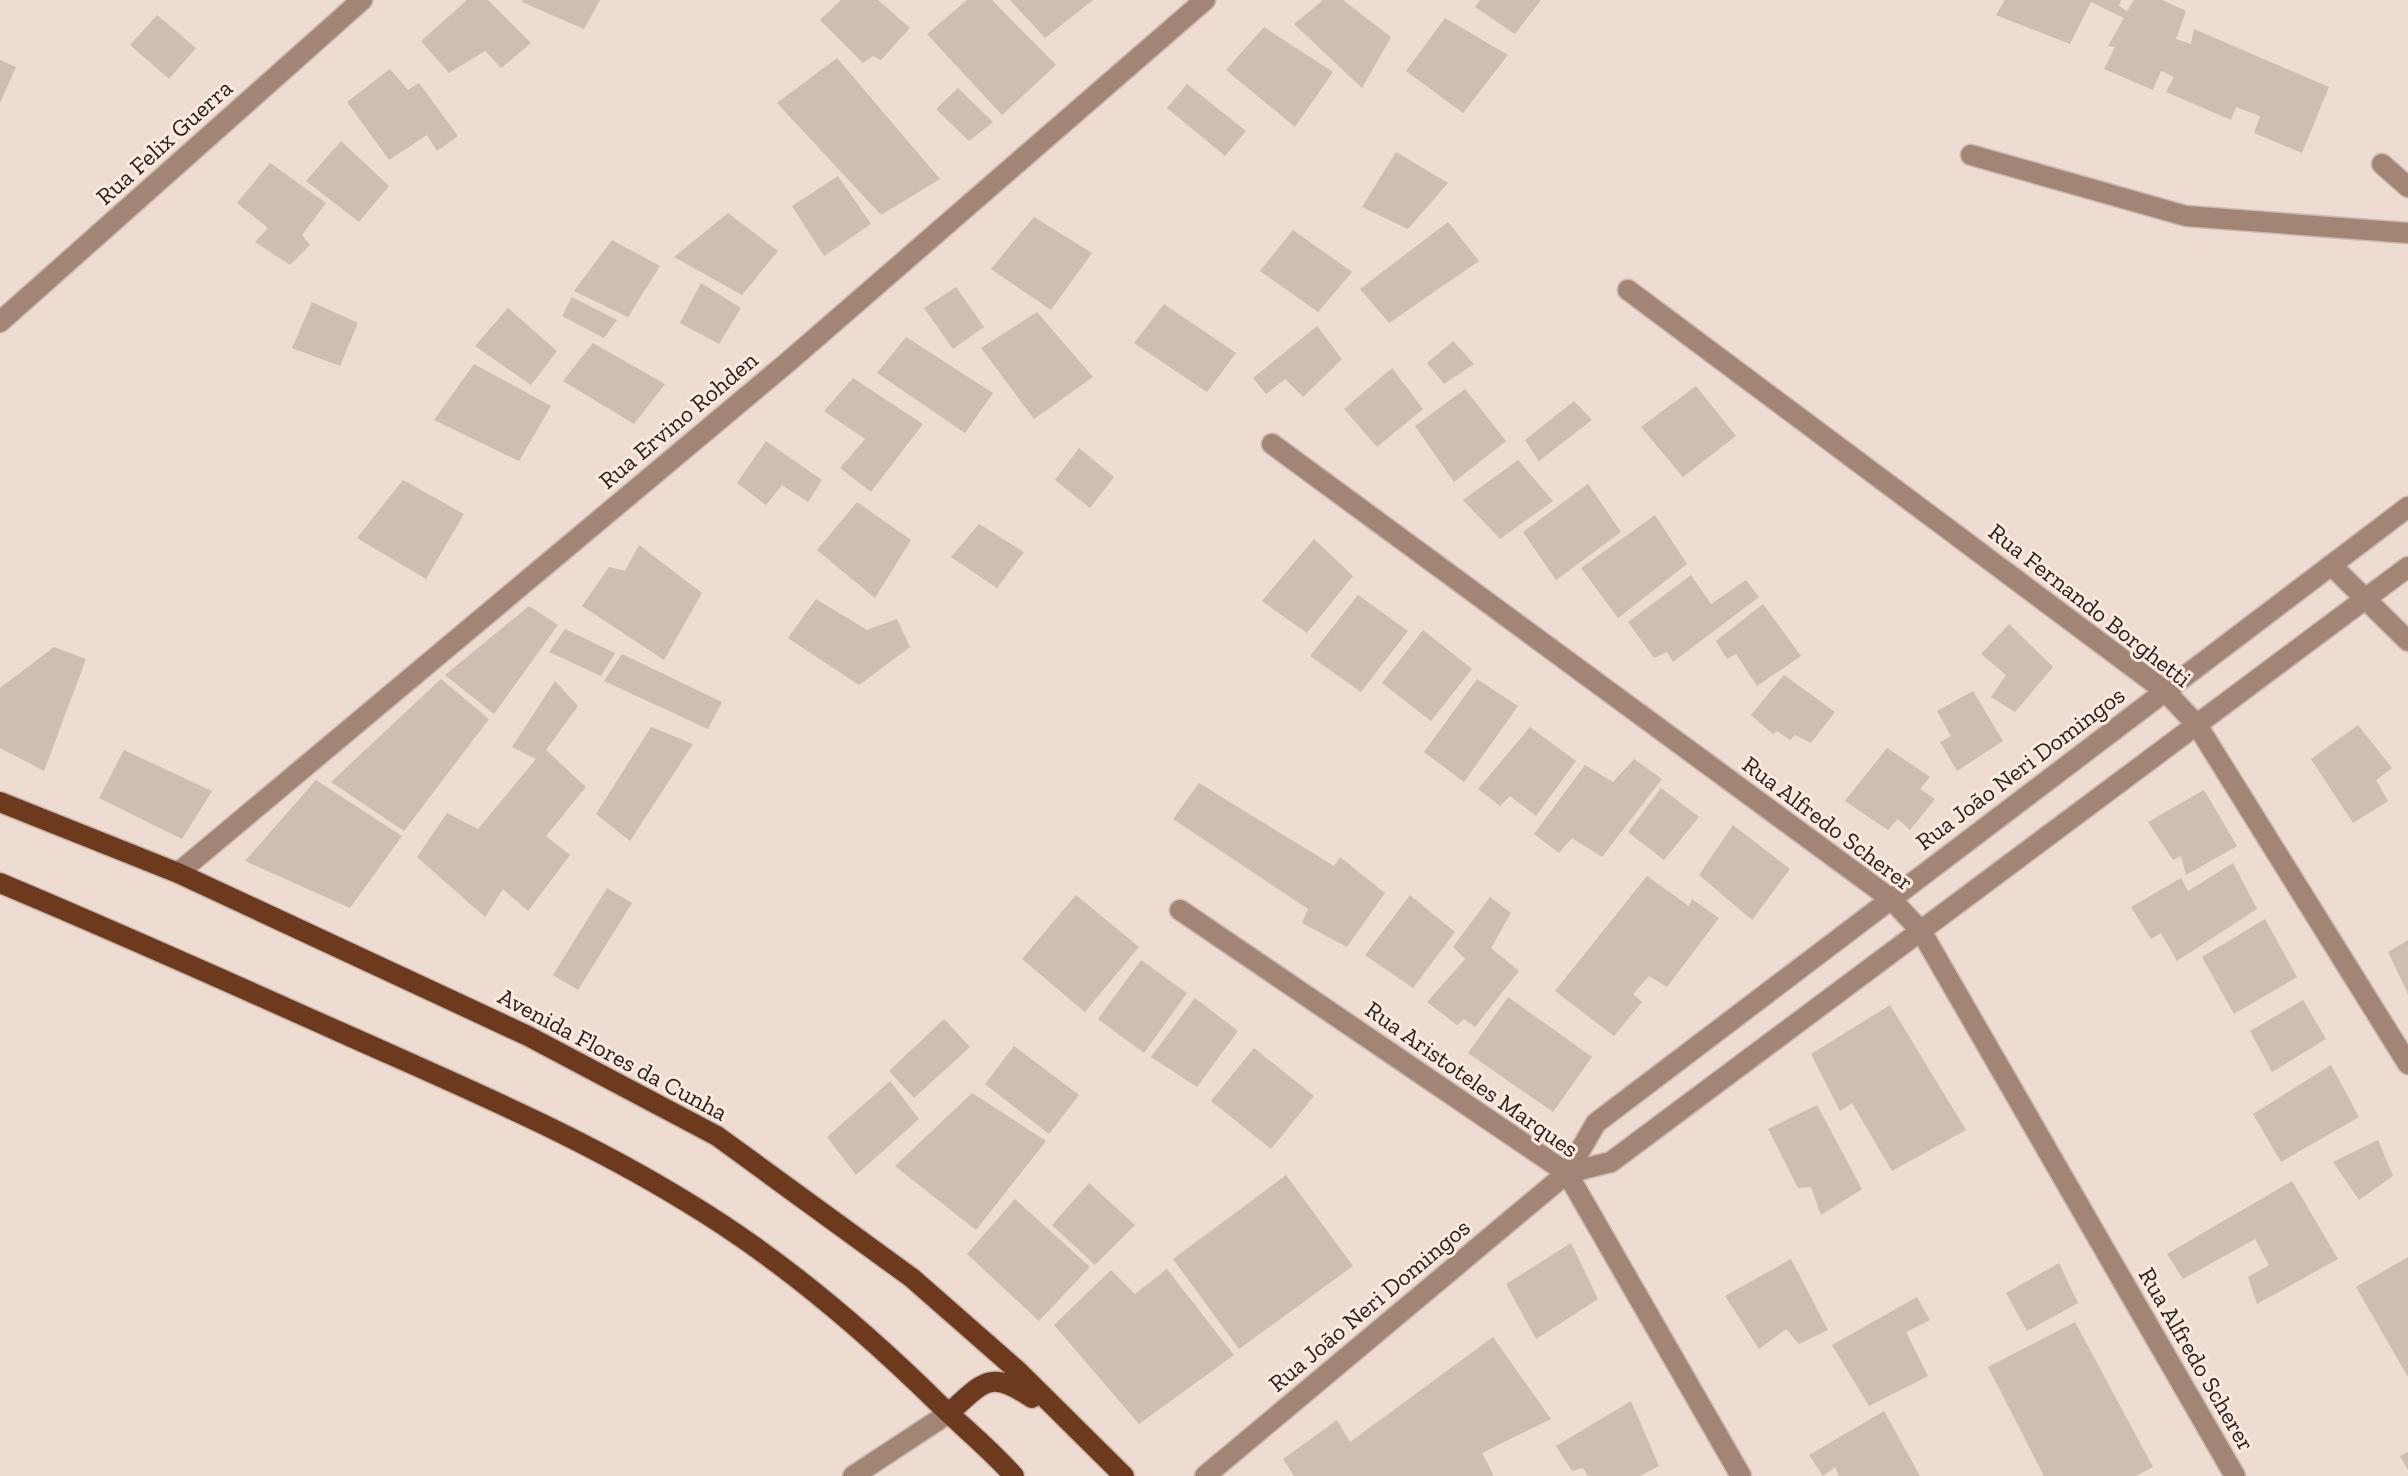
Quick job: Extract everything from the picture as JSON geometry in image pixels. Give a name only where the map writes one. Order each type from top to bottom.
[{"type":"main road","name":"Avenida Flores da Cunha","points":[[0,802],[178,873],[528,1036],[717,1136],[912,1278],[1018,1371],[1124,1476]]},
{"type":"main road","points":[[0,883],[480,1095],[587,1147],[686,1201],[768,1256],[903,1369],[1008,1469],[1028,1476]]},
{"type":"main road","points":[[949,1413],[977,1388],[994,1380],[1009,1382],[1072,1425]]},
{"type":"street","name":"Rua Felix Guerra","points":[[0,322],[362,0]]},
{"type":"street","name":"Rua Ervino Rohden","points":[[178,873],[788,362],[1205,0]]},
{"type":"street","points":[[1971,155],[2186,216],[2408,233]]},
{"type":"street","points":[[2382,164],[2408,187]]},
{"type":"street","name":"Rua Fernando Borghetti","points":[[1628,290],[2165,691],[2197,725],[2408,1064]]},
{"type":"street","name":"Rua Alfredo Scherer","points":[[1272,444],[1891,899],[1921,931],[2235,1476]]},
{"type":"street","name":"Rua João Neri Domingos","points":[[1205,1476],[1567,1173],[1596,1123],[2408,507]]},
{"type":"street","points":[[2331,565],[2408,641]]},
{"type":"street","name":"Rua João Neri Domingos","points":[[1567,1173],[1611,1162],[2408,567]]},
{"type":"street","name":"Rua Aristoteles Marques","points":[[1180,910],[1567,1173],[1741,1476]]},
{"type":"street","points":[[853,1476],[949,1413]]},
{"type":"building","points":[[467,0],[488,0],[531,43],[501,68],[485,51],[449,73],[421,41]]},
{"type":"building","points":[[523,0],[600,0],[584,29]]},
{"type":"building","points":[[841,0],[878,0],[910,28],[881,60],[873,56],[863,63],[820,20]]},
{"type":"building","points":[[967,0],[992,0],[1056,65],[1002,115],[927,34]]},
{"type":"building","points":[[1010,0],[1093,0],[1045,38]]},
{"type":"building","points":[[1323,0],[1343,0],[1391,37],[1362,88],[1294,24]]},
{"type":"building","points":[[1480,0],[1541,0],[1515,34],[1475,7]]},
{"type":"building","points":[[2005,0],[2121,0],[2119,6],[2127,11],[2134,0],[2162,0],[2186,11],[2176,39],[2191,44],[2194,29],[2329,87],[2302,153],[2254,133],[2260,116],[2236,107],[2231,120],[2166,92],[2174,77],[2161,71],[2153,90],[2104,69],[2115,47],[2108,46],[2124,18],[2091,2],[2070,44],[1996,15]]},
{"type":"building","points":[[157,15],[196,48],[169,79],[130,45]]},
{"type":"building","points":[[1445,18],[1508,55],[1463,113],[1406,71]]},
{"type":"building","points":[[1264,27],[1333,72],[1295,127],[1226,70]]},
{"type":"building","points":[[837,58],[940,179],[881,215],[777,103]]},
{"type":"building","points":[[0,60],[16,67],[0,103]]},
{"type":"building","points":[[390,69],[408,90],[419,83],[458,136],[437,151],[427,135],[389,160],[347,102]]},
{"type":"building","points":[[1187,84],[1246,131],[1225,156],[1167,108]]},
{"type":"building","points":[[958,88],[993,122],[969,141],[936,109]]},
{"type":"building","points":[[341,141],[389,186],[359,222],[306,181]]},
{"type":"building","points":[[1396,152],[1448,183],[1408,229],[1362,207]]},
{"type":"building","points":[[270,163],[326,203],[302,235],[310,245],[290,265],[255,242],[268,228],[237,203]]},
{"type":"building","points":[[838,176],[871,224],[824,256],[792,206]]},
{"type":"building","points":[[728,213],[778,251],[742,295],[674,257]]},
{"type":"building","points":[[1034,217],[1092,253],[1051,310],[991,269]]},
{"type":"building","points":[[1448,222],[1479,261],[1389,323],[1360,289]]},
{"type":"building","points":[[1293,230],[1352,272],[1318,312],[1260,271]]},
{"type":"building","points":[[612,240],[660,266],[628,317],[574,291]]},
{"type":"building","points":[[701,283],[741,308],[719,344],[680,323]]},
{"type":"building","points":[[956,287],[984,327],[953,349],[924,308]]},
{"type":"building","points":[[572,297],[617,320],[604,338],[562,316]]},
{"type":"building","points":[[312,302],[358,323],[340,366],[292,348]]},
{"type":"building","points":[[1164,304],[1236,353],[1207,392],[1134,343]]},
{"type":"building","points":[[508,308],[557,351],[531,385],[475,346]]},
{"type":"building","points":[[1037,312],[1093,377],[1034,419],[981,348]]},
{"type":"building","points":[[1317,326],[1342,359],[1303,397],[1285,379],[1266,394],[1253,378]]},
{"type":"building","points":[[906,337],[993,393],[965,433],[877,373]]},
{"type":"building","points":[[1453,341],[1474,364],[1444,384],[1427,363]]},
{"type":"building","points":[[593,343],[665,384],[634,424],[563,381]]},
{"type":"building","points":[[474,364],[551,406],[519,461],[434,420]]},
{"type":"building","points":[[1392,368],[1423,409],[1377,447],[1344,409]]},
{"type":"building","points":[[853,378],[923,424],[871,492],[840,468],[865,439],[824,411]]},
{"type":"building","points":[[1696,386],[1736,436],[1683,477],[1641,427]]},
{"type":"building","points":[[1465,389],[1506,441],[1454,482],[1415,426]]},
{"type":"building","points":[[1574,401],[1592,420],[1539,461],[1525,440]]},
{"type":"building","points":[[766,441],[822,480],[808,502],[782,485],[766,505],[737,483]]},
{"type":"building","points":[[1079,448],[1114,477],[1090,508],[1055,480]]},
{"type":"building","points":[[1518,460],[1553,501],[1500,539],[1463,500]]},
{"type":"building","points":[[403,480],[464,514],[426,579],[357,538]]},
{"type":"building","points":[[1588,484],[1621,532],[1556,580],[1523,532]]},
{"type":"building","points":[[857,502],[911,540],[875,598],[817,550]]},
{"type":"building","points":[[1655,515],[1687,564],[1618,618],[1581,568]]},
{"type":"building","points":[[979,524],[1024,552],[997,588],[951,557]]},
{"type":"building","points":[[1314,539],[1353,576],[1307,633],[1262,601]]},
{"type":"building","points":[[639,545],[702,593],[664,660],[582,606],[609,567],[625,571]]},
{"type":"building","points":[[1691,575],[1711,604],[1746,580],[1759,597],[1673,662],[1667,652],[1654,658],[1628,622]]},
{"type":"building","points":[[1358,595],[1408,631],[1361,692],[1310,656]]},
{"type":"building","points":[[816,599],[867,630],[897,619],[910,647],[859,685],[788,638]]},
{"type":"building","points":[[1763,604],[1801,656],[1757,686],[1736,654],[1727,659],[1716,641]]},
{"type":"building","points":[[529,606],[558,625],[494,714],[445,675]]},
{"type":"building","points":[[2009,624],[2053,667],[2015,712],[1991,697],[2006,675],[1981,654]]},
{"type":"building","points":[[565,629],[615,653],[601,676],[549,652]]},
{"type":"building","points":[[1423,630],[1472,669],[1431,721],[1382,683]]},
{"type":"building","points":[[54,647],[86,659],[44,771],[0,748],[0,688]]},
{"type":"building","points":[[622,654],[722,702],[708,729],[604,681]]},
{"type":"building","points":[[1784,675],[1835,712],[1811,743],[1795,735],[1790,740],[1777,731],[1773,734],[1751,715]]},
{"type":"building","points":[[441,679],[489,719],[404,831],[331,782]]},
{"type":"building","points":[[1477,679],[1518,706],[1464,782],[1424,752]]},
{"type":"building","points":[[555,681],[578,706],[546,750],[586,787],[546,836],[570,855],[528,911],[503,889],[485,917],[417,857],[447,813],[478,829],[536,759],[512,747]]},
{"type":"building","points":[[1973,691],[2003,741],[1957,771],[1940,742],[1951,736],[1937,711]]},
{"type":"building","points":[[2358,725],[2392,768],[2376,780],[2388,801],[2353,823],[2311,759]]},
{"type":"building","points":[[651,727],[693,744],[630,841],[596,814]]},
{"type":"building","points":[[1530,727],[1576,761],[1536,816],[1510,796],[1500,806],[1478,789]]},
{"type":"building","points":[[1887,748],[1930,777],[1920,789],[1935,799],[1910,830],[1898,819],[1888,830],[1845,801]]},
{"type":"building","points":[[124,750],[212,791],[182,839],[99,798]]},
{"type":"building","points":[[1634,759],[1662,779],[1602,857],[1572,838],[1559,853],[1534,834],[1585,765],[1613,782]]},
{"type":"building","points":[[316,780],[402,836],[350,908],[245,861]]},
{"type":"building","points":[[1199,783],[1334,866],[1340,857],[1385,893],[1347,947],[1302,923],[1308,909],[1173,819]]},
{"type":"building","points":[[1661,788],[1699,817],[1664,860],[1628,832]]},
{"type":"building","points":[[2204,790],[2237,846],[2186,875],[2181,856],[2173,860],[2148,822]]},
{"type":"building","points":[[1733,825],[1790,869],[1752,920],[1699,875]]},
{"type":"building","points":[[2233,863],[2257,909],[2177,961],[2161,933],[2151,939],[2131,907],[2181,878],[2188,891]]},
{"type":"building","points":[[1647,876],[1689,906],[1692,899],[1719,918],[1667,987],[1649,976],[1633,994],[1642,1002],[1614,1036],[1555,991]]},
{"type":"building","points":[[607,888],[632,903],[578,990],[553,975]]},
{"type":"building","points":[[1076,895],[1139,947],[1085,1012],[1022,959]]},
{"type":"building","points":[[1410,895],[1455,932],[1413,988],[1365,955]]},
{"type":"building","points":[[1490,897],[1511,913],[1491,948],[1519,971],[1475,1027],[1464,1019],[1457,1025],[1427,1002],[1465,959],[1453,947]]},
{"type":"building","points":[[2265,919],[2297,977],[2234,1014],[2202,957]]},
{"type":"building","points":[[2408,940],[2408,994],[2388,952]]},
{"type":"building","points":[[1141,960],[1187,993],[1144,1053],[1098,1019]]},
{"type":"building","points":[[1508,997],[1592,1057],[1553,1112],[1468,1053]]},
{"type":"building","points":[[1195,998],[1238,1031],[1197,1087],[1151,1057]]},
{"type":"building","points":[[2303,1000],[2326,1039],[2272,1072],[2250,1031]]},
{"type":"building","points":[[1890,1005],[1966,1130],[1892,1171],[1852,1103],[1840,1111],[1811,1054]]},
{"type":"building","points":[[944,1019],[970,1047],[914,1098],[889,1071]]},
{"type":"building","points":[[1014,1046],[1079,1095],[1049,1134],[985,1084]]},
{"type":"building","points":[[1254,1048],[1314,1096],[1271,1149],[1211,1101]]},
{"type":"building","points":[[2331,1065],[2359,1117],[2281,1162],[2253,1114]]},
{"type":"building","points":[[890,1081],[919,1119],[856,1175],[827,1137]]},
{"type":"building","points":[[972,1093],[1046,1141],[976,1230],[895,1166]]},
{"type":"building","points":[[1817,1105],[1862,1189],[1821,1215],[1811,1187],[1798,1188],[1768,1129]]},
{"type":"building","points":[[2378,1140],[2393,1176],[2359,1200],[2333,1162]]},
{"type":"building","points":[[1286,1175],[1353,1266],[1239,1349],[1173,1259]]},
{"type":"building","points":[[2292,1181],[2338,1259],[2257,1304],[2248,1277],[2269,1265],[2255,1239],[2183,1279],[2167,1254]]},
{"type":"building","points":[[1089,1183],[1135,1225],[1095,1265],[1052,1225]]},
{"type":"building","points":[[1015,1199],[1090,1267],[1039,1321],[967,1254]]},
{"type":"building","points":[[1571,1243],[1598,1299],[1536,1339],[1506,1284]]},
{"type":"building","points":[[2408,1257],[2408,1377],[2356,1287]]},
{"type":"building","points":[[1791,1259],[1828,1330],[1799,1344],[1786,1329],[1759,1349],[1725,1296]]},
{"type":"building","points":[[2059,1263],[2078,1303],[2027,1331],[2006,1293]]},
{"type":"building","points":[[1167,1269],[1234,1355],[1139,1424],[1054,1325],[1111,1270],[1135,1294]]},
{"type":"building","points":[[1917,1297],[1930,1320],[1906,1332],[1928,1376],[1869,1406],[1832,1345]]},
{"type":"building","points":[[2075,1322],[2153,1467],[2136,1476],[2044,1476],[1988,1367]]},
{"type":"building","points":[[1493,1337],[1551,1419],[1482,1453],[1494,1476],[1294,1476],[1283,1459],[1337,1420],[1350,1442]]},
{"type":"building","points":[[1631,1401],[1659,1466],[1640,1476],[1588,1476],[1583,1468],[1572,1471],[1556,1446]]},
{"type":"building","points":[[1884,1411],[1920,1476],[1839,1476],[1835,1467],[1823,1476],[1809,1455]]},
{"type":"building","points":[[2408,1452],[2408,1470],[2400,1456]]}]
